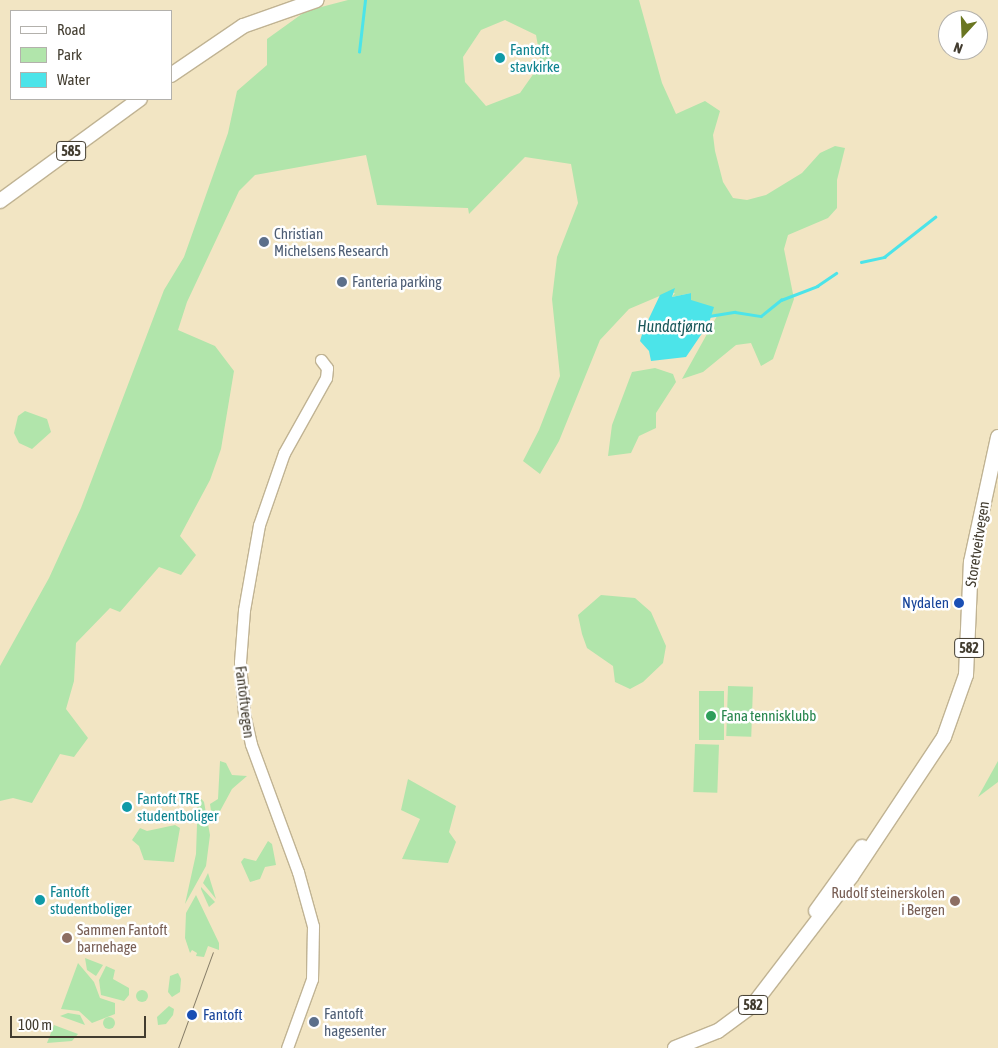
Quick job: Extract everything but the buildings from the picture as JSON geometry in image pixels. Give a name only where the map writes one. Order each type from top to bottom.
[{"type":"main road","points":[[172,74],[244,26],[317,0]]},
{"type":"main road","name":"585","points":[[0,201],[139,100]]},
{"type":"main road","name":"Storetveitvegen","points":[[675,1048],[718,1031],[743,1014],[767,988],[807,932],[824,898],[846,866],[875,836],[937,749],[959,699],[968,656],[971,562],[998,437]]},
{"type":"street","name":"Fantoftvegen","points":[[287,1048],[312,979],[313,926],[297,868],[250,744],[244,714],[240,662],[248,584],[259,525],[284,453],[326,378],[326,368],[322,360]]},
{"type":"green space","points":[[348,0],[639,0],[662,83],[676,114],[705,101],[720,111],[713,135],[715,151],[723,182],[733,198],[747,200],[766,195],[802,173],[820,153],[835,146],[845,148],[837,180],[837,208],[828,218],[788,235],[784,249],[794,299],[773,359],[761,366],[751,343],[736,345],[703,372],[682,379],[717,316],[709,316],[690,301],[691,293],[672,297],[675,293],[669,292],[629,309],[600,340],[559,441],[540,474],[523,461],[539,430],[560,376],[552,299],[557,257],[578,203],[571,164],[525,157],[469,214],[468,208],[377,205],[366,155],[255,175],[239,191],[187,302],[178,330],[215,346],[234,371],[221,449],[210,480],[180,536],[196,555],[181,575],[159,567],[120,612],[110,608],[76,643],[74,681],[66,709],[88,738],[74,757],[60,754],[32,803],[13,798],[0,801],[0,666],[49,578],[81,508],[164,290],[184,257],[228,133],[237,91],[267,65],[267,39],[306,11]],"holes":[[[505,20],[536,35],[541,63],[520,93],[486,106],[465,82],[463,57],[481,30]]]},
{"type":"green space","points":[[655,368],[673,374],[676,382],[656,413],[656,428],[639,436],[631,453],[608,456],[612,425],[632,372]]},
{"type":"green space","points":[[25,411],[47,419],[51,432],[32,449],[19,443],[14,433],[18,416]]},
{"type":"green space","points":[[601,595],[635,598],[651,612],[666,646],[663,663],[643,682],[630,689],[615,682],[613,666],[587,648],[582,634],[578,615]]},
{"type":"green space","points":[[728,686],[753,687],[751,737],[726,736]]},
{"type":"green space","name":"Fana tennisklubb","points":[[699,691],[724,691],[724,740],[699,740]]},
{"type":"green space","points":[[695,744],[719,745],[717,793],[693,792]]},
{"type":"green space","points":[[220,761],[226,763],[232,775],[247,776],[232,789],[213,824],[210,804],[218,799]]},
{"type":"green space","points":[[998,761],[998,782],[978,797]]},
{"type":"green space","points":[[408,779],[456,806],[449,832],[456,842],[448,863],[402,859],[420,819],[401,810]]},
{"type":"green space","points":[[198,795],[204,802],[210,835],[206,866],[185,904],[196,854]]},
{"type":"green space","points":[[175,825],[180,828],[174,862],[144,860],[139,846],[132,840],[140,828],[147,831]]},
{"type":"green space","points":[[268,841],[272,844],[276,865],[265,867],[260,879],[250,882],[241,862],[244,858],[256,861]]},
{"type":"green space","points":[[208,873],[216,899],[203,883]]},
{"type":"green space","points":[[201,887],[215,902],[209,907],[201,889]]},
{"type":"green space","points":[[196,895],[219,943],[219,950],[208,946],[204,957],[196,956],[197,953],[192,950],[190,953],[185,938],[186,913]]},
{"type":"green space","points":[[85,958],[103,965],[96,976],[87,970]]},
{"type":"green space","points":[[78,963],[94,982],[100,998],[115,1003],[115,1014],[92,1023],[79,1011],[61,1009]]},
{"type":"green space","points":[[106,966],[115,970],[113,979],[129,988],[129,995],[124,1001],[101,995],[99,980]]},
{"type":"green space","points":[[178,973],[181,979],[180,992],[172,997],[168,992],[170,976]]},
{"type":"green space","points":[[140,990],[144,990],[148,996],[144,1002],[140,1002],[136,998],[136,994]]},
{"type":"green space","points":[[169,1006],[174,1009],[173,1015],[166,1024],[158,1025],[157,1017]]},
{"type":"green space","points":[[68,1013],[80,1015],[85,1025],[60,1016]]},
{"type":"green space","points":[[109,1017],[115,1023],[109,1029],[103,1023]]},
{"type":"green space","points":[[54,1025],[78,1034],[72,1041],[47,1043]]},
{"type":"water","name":"Hundatjørna","points":[[675,288],[672,297],[691,293],[691,300],[714,307],[709,323],[686,357],[651,361],[649,351],[640,341],[643,331],[660,295]]},
{"type":"waterway","points":[[359,52],[365,0]]},
{"type":"waterway","points":[[861,262],[884,257],[935,217]]},
{"type":"waterway","points":[[709,316],[735,312],[761,316],[781,300],[817,286],[836,273]]},
{"type":"tram line","points":[[178,1048],[213,952]]},
{"type":"place","name":"Fantoft stavkirke","points":[[500,58]]},
{"type":"place","name":"Christian Michelsens Research","points":[[264,242]]},
{"type":"place","name":"Fanteria parking","points":[[342,282]]},
{"type":"place","name":"Nydalen","points":[[959,603]]},
{"type":"place","name":"Fana tennisklubb","points":[[711,716]]},
{"type":"place","name":"Fantoft TRE studentboliger","points":[[127,807]]},
{"type":"place","name":"Fantoft studentboliger","points":[[40,900]]},
{"type":"place","name":"Rudolf steinerskolen i Bergen","points":[[955,901]]},
{"type":"place","name":"Sammen Fantoft barnehage","points":[[67,938]]},
{"type":"place","name":"Fantoft","points":[[192,1015]]},
{"type":"place","name":"Fantoft hagesenter","points":[[314,1022]]}]
